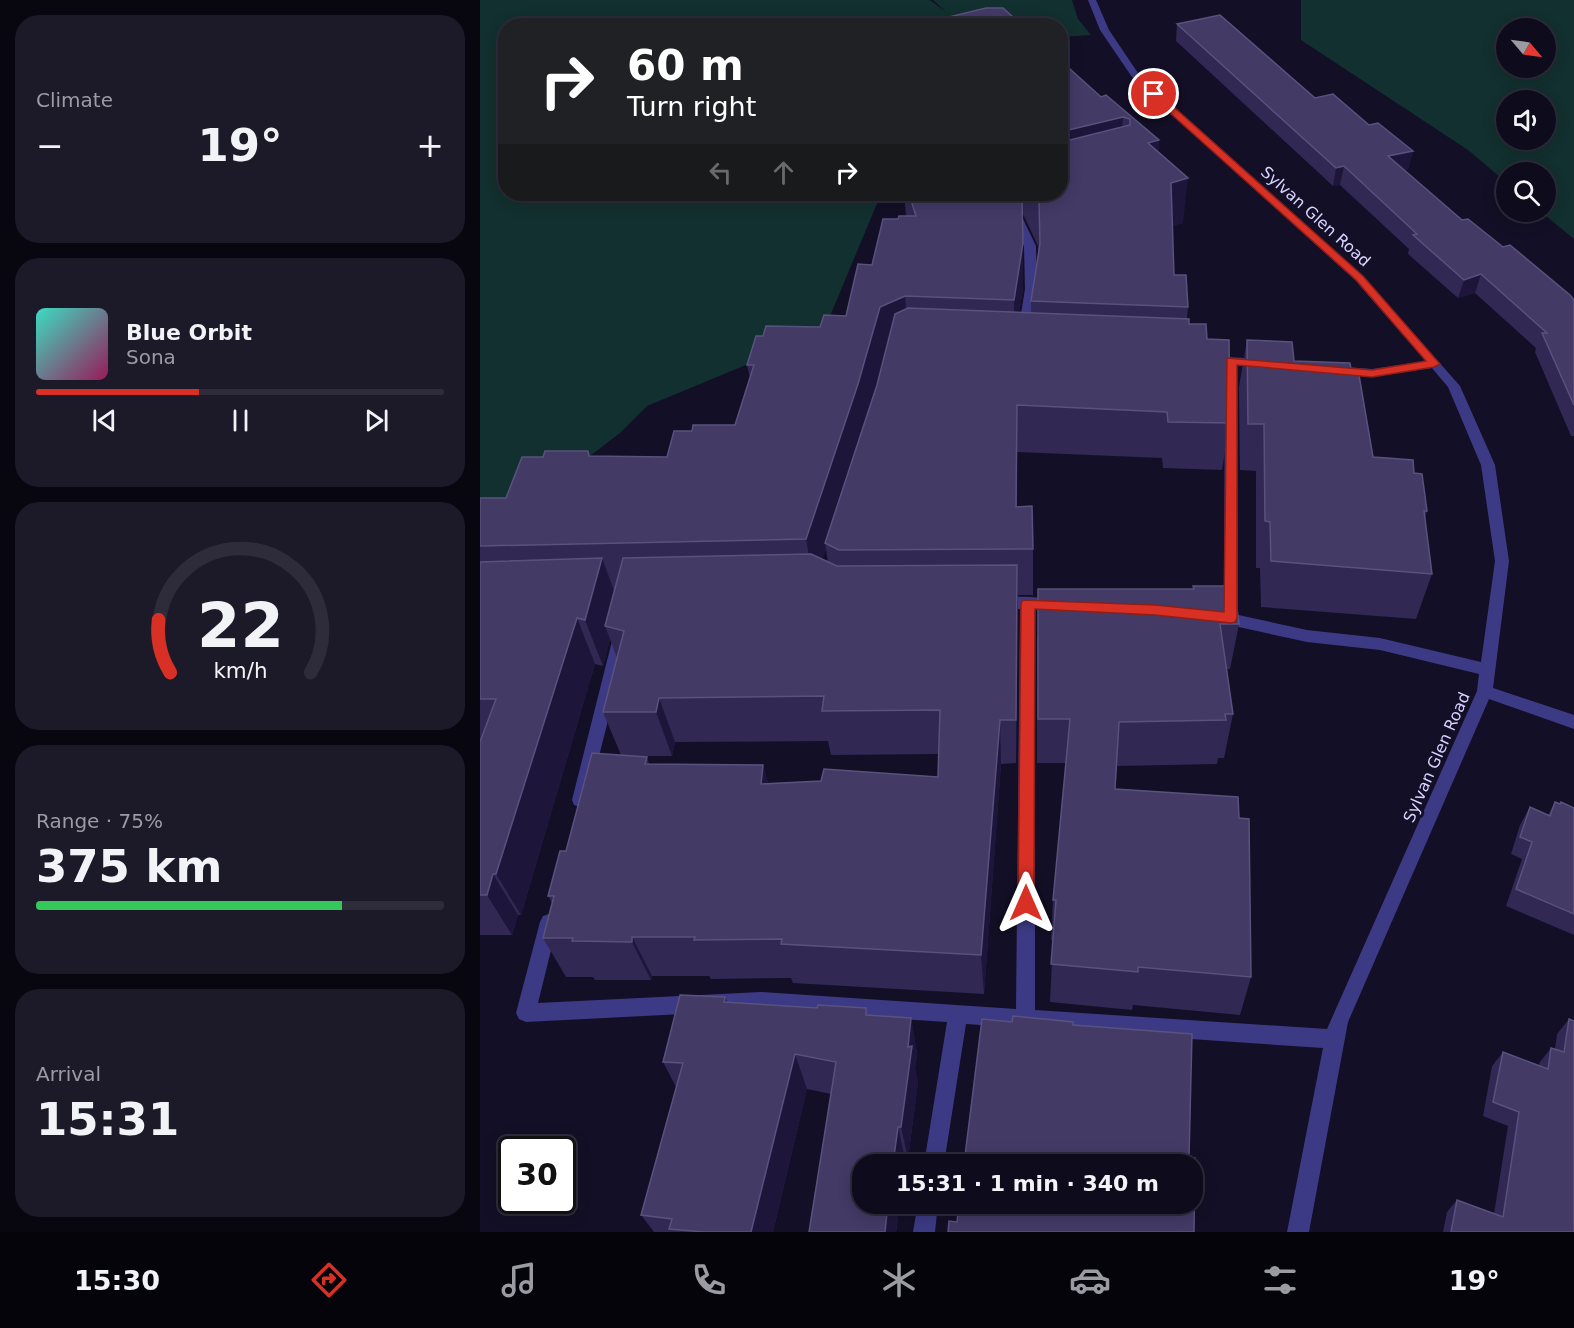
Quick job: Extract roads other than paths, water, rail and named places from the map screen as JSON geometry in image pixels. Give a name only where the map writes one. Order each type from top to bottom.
[{"type":"street","name":"Sylvan Glen Road","points":[[1092,0],[1093,7],[1113,42],[1137,78],[1359,278],[1454,386],[1488,465],[1502,561],[1485,691],[1338,1022],[1298,1232]]},
{"type":"street","points":[[1011,201],[1030,246],[1031,289],[1023,342]]},
{"type":"street","points":[[1197,359],[1275,364]]},
{"type":"street","points":[[1231,361],[1231,618]]},
{"type":"street","points":[[1318,368],[1372,373],[1434,364]]},
{"type":"street","points":[[982,603],[1074,606]]},
{"type":"street","points":[[1025,1018],[1028,603]]},
{"type":"street","points":[[1209,616],[1231,618],[1307,636],[1380,644],[1488,670]]},
{"type":"street","points":[[576,816],[626,619]]},
{"type":"street","points":[[1485,691],[1574,722]]},
{"type":"street","points":[[552,909],[526,1013],[761,1001],[1335,1039]]},
{"type":"street","points":[[936,1154],[958,1014]]},
{"type":"street","points":[[924,1232],[926,1214]]}]
